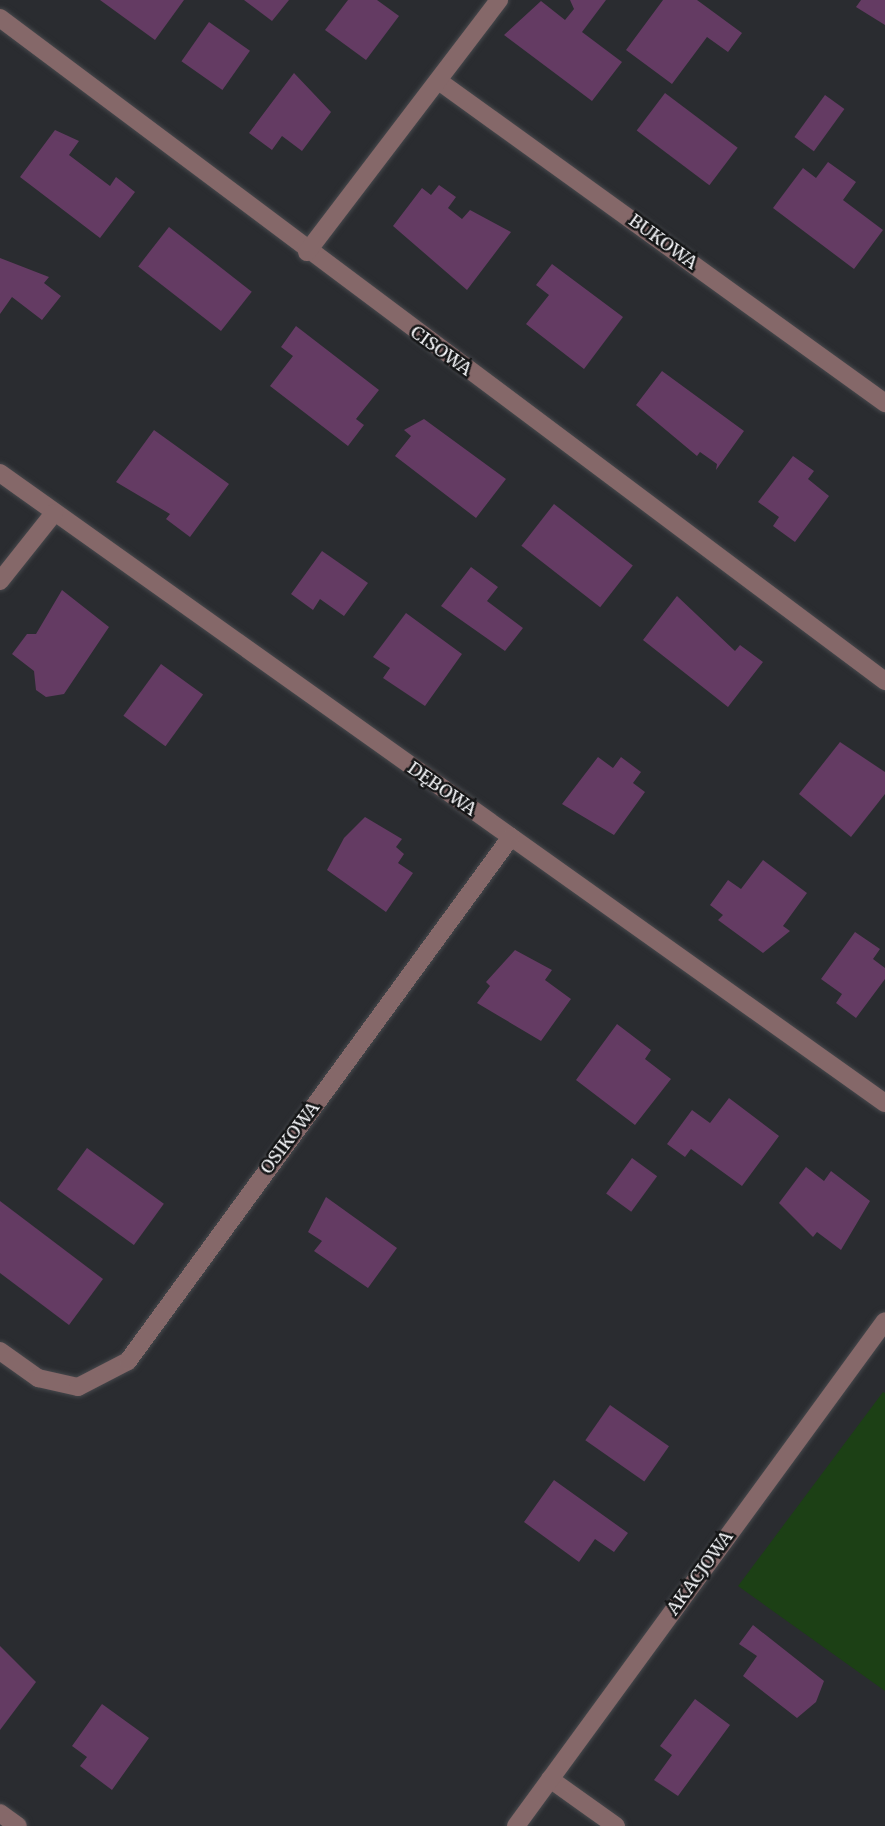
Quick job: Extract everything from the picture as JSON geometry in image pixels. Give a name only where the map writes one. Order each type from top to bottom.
[{"type":"street","points":[[307,252],[440,82],[499,0]]},
{"type":"street","name":"CISOWA","points":[[0,18],[307,252],[885,681]]},
{"type":"street","name":"BUKOWA","points":[[440,82],[885,402]]},
{"type":"street","name":"DĘBOWA","points":[[0,473],[885,1103]]},
{"type":"street","points":[[0,581],[54,513]]},
{"type":"street","name":"OSIKOWA","points":[[0,1351],[38,1378],[78,1387],[128,1361],[510,837]]},
{"type":"street","name":"AKACJOWA","points":[[516,1826],[885,1321]]},
{"type":"street","points":[[550,1779],[615,1826]]},
{"type":"street","points":[[0,1812],[18,1826]]},
{"type":"green space","points":[[883,1392],[885,1393],[885,1691],[738,1586]]},
{"type":"building","points":[[100,0],[184,0],[155,40]]},
{"type":"building","points":[[244,0],[289,0],[272,21]]},
{"type":"building","points":[[348,0],[377,0],[399,16],[366,60],[325,30]]},
{"type":"building","points":[[570,0],[606,0],[582,32],[622,62],[592,101],[504,35],[541,1],[565,20],[574,9]]},
{"type":"building","points":[[663,0],[697,0],[742,33],[728,52],[707,37],[672,84],[626,50]]},
{"type":"building","points":[[861,0],[885,0],[885,25],[856,7]]},
{"type":"building","points":[[209,22],[250,51],[222,90],[181,61]]},
{"type":"building","points":[[294,73],[331,112],[302,151],[282,136],[272,150],[249,133]]},
{"type":"building","points":[[665,93],[738,148],[709,185],[637,131]]},
{"type":"building","points":[[825,95],[844,109],[814,151],[794,137]]},
{"type":"building","points":[[55,130],[79,141],[69,155],[110,186],[116,177],[135,192],[100,238],[20,177]]},
{"type":"building","points":[[828,162],[856,182],[843,200],[883,230],[854,269],[773,208],[803,168],[816,178]]},
{"type":"building","points":[[439,185],[456,197],[448,208],[462,219],[470,210],[511,232],[467,290],[393,226],[422,188],[431,195]]},
{"type":"building","points":[[169,227],[252,292],[221,331],[138,266]]},
{"type":"building","points":[[0,258],[49,277],[44,283],[61,296],[42,320],[12,297],[0,314]]},
{"type":"building","points":[[552,264],[623,317],[584,369],[526,324],[549,295],[536,285]]},
{"type":"building","points":[[296,326],[379,390],[356,419],[364,425],[348,446],[270,386],[293,356],[281,347]]},
{"type":"building","points":[[662,371],[744,431],[716,470],[717,464],[700,452],[697,456],[636,405]]},
{"type":"building","points":[[424,419],[506,479],[476,518],[395,456],[411,436],[404,430]]},
{"type":"building","points":[[154,430],[229,484],[190,537],[166,519],[170,514],[116,482]]},
{"type":"building","points":[[793,456],[814,471],[808,479],[829,496],[795,542],[773,526],[779,517],[758,502]]},
{"type":"building","points":[[554,504],[633,566],[600,607],[521,546]]},
{"type":"building","points":[[322,551],[368,583],[344,616],[320,599],[313,610],[291,594]]},
{"type":"building","points":[[471,567],[498,587],[487,601],[523,628],[505,651],[441,606]]},
{"type":"building","points":[[62,590],[109,627],[64,694],[46,697],[36,690],[34,671],[12,654],[27,634],[36,634]]},
{"type":"building","points":[[677,596],[735,651],[740,645],[763,662],[728,707],[643,640]]},
{"type":"building","points":[[406,613],[462,654],[425,706],[383,678],[390,668],[373,657]]},
{"type":"building","points":[[161,664],[203,695],[165,746],[123,716]]},
{"type":"building","points":[[840,742],[885,772],[885,794],[851,837],[799,794]]},
{"type":"building","points":[[598,757],[613,768],[621,757],[641,772],[633,783],[645,792],[614,835],[562,804]]},
{"type":"building","points":[[365,817],[402,839],[396,847],[404,854],[398,863],[413,873],[386,912],[327,870],[344,838]]},
{"type":"building","points":[[763,860],[807,893],[783,926],[790,931],[763,953],[718,920],[723,915],[710,905],[728,880],[741,889]]},
{"type":"building","points":[[855,932],[880,949],[873,959],[885,968],[885,979],[856,1018],[836,1003],[842,994],[821,979]]},
{"type":"building","points":[[515,950],[552,970],[545,980],[571,999],[541,1041],[477,1003],[490,986],[486,982]]},
{"type":"building","points":[[617,1024],[651,1050],[645,1059],[671,1079],[635,1125],[576,1080]]},
{"type":"building","points":[[729,1098],[779,1136],[742,1186],[691,1149],[685,1157],[667,1144],[692,1110],[710,1123]]},
{"type":"building","points":[[87,1148],[164,1204],[134,1245],[57,1189]]},
{"type":"building","points":[[632,1158],[657,1176],[631,1212],[606,1194]]},
{"type":"building","points":[[806,1167],[824,1181],[831,1171],[870,1201],[841,1250],[817,1232],[813,1237],[779,1203]]},
{"type":"building","points":[[326,1197],[397,1248],[368,1288],[314,1251],[322,1241],[308,1232]]},
{"type":"building","points":[[0,1201],[103,1279],[69,1325],[0,1273]]},
{"type":"building","points":[[610,1405],[669,1446],[644,1482],[585,1440]]},
{"type":"building","points":[[554,1480],[628,1533],[614,1552],[595,1539],[579,1562],[524,1522]]},
{"type":"building","points":[[753,1625],[824,1681],[816,1702],[797,1718],[743,1676],[757,1656],[739,1644]]},
{"type":"building","points":[[0,1646],[36,1682],[0,1730]]},
{"type":"building","points":[[695,1699],[730,1725],[678,1796],[654,1780],[672,1755],[660,1746]]},
{"type":"building","points":[[102,1704],[149,1738],[112,1790],[80,1766],[87,1757],[72,1746]]}]
